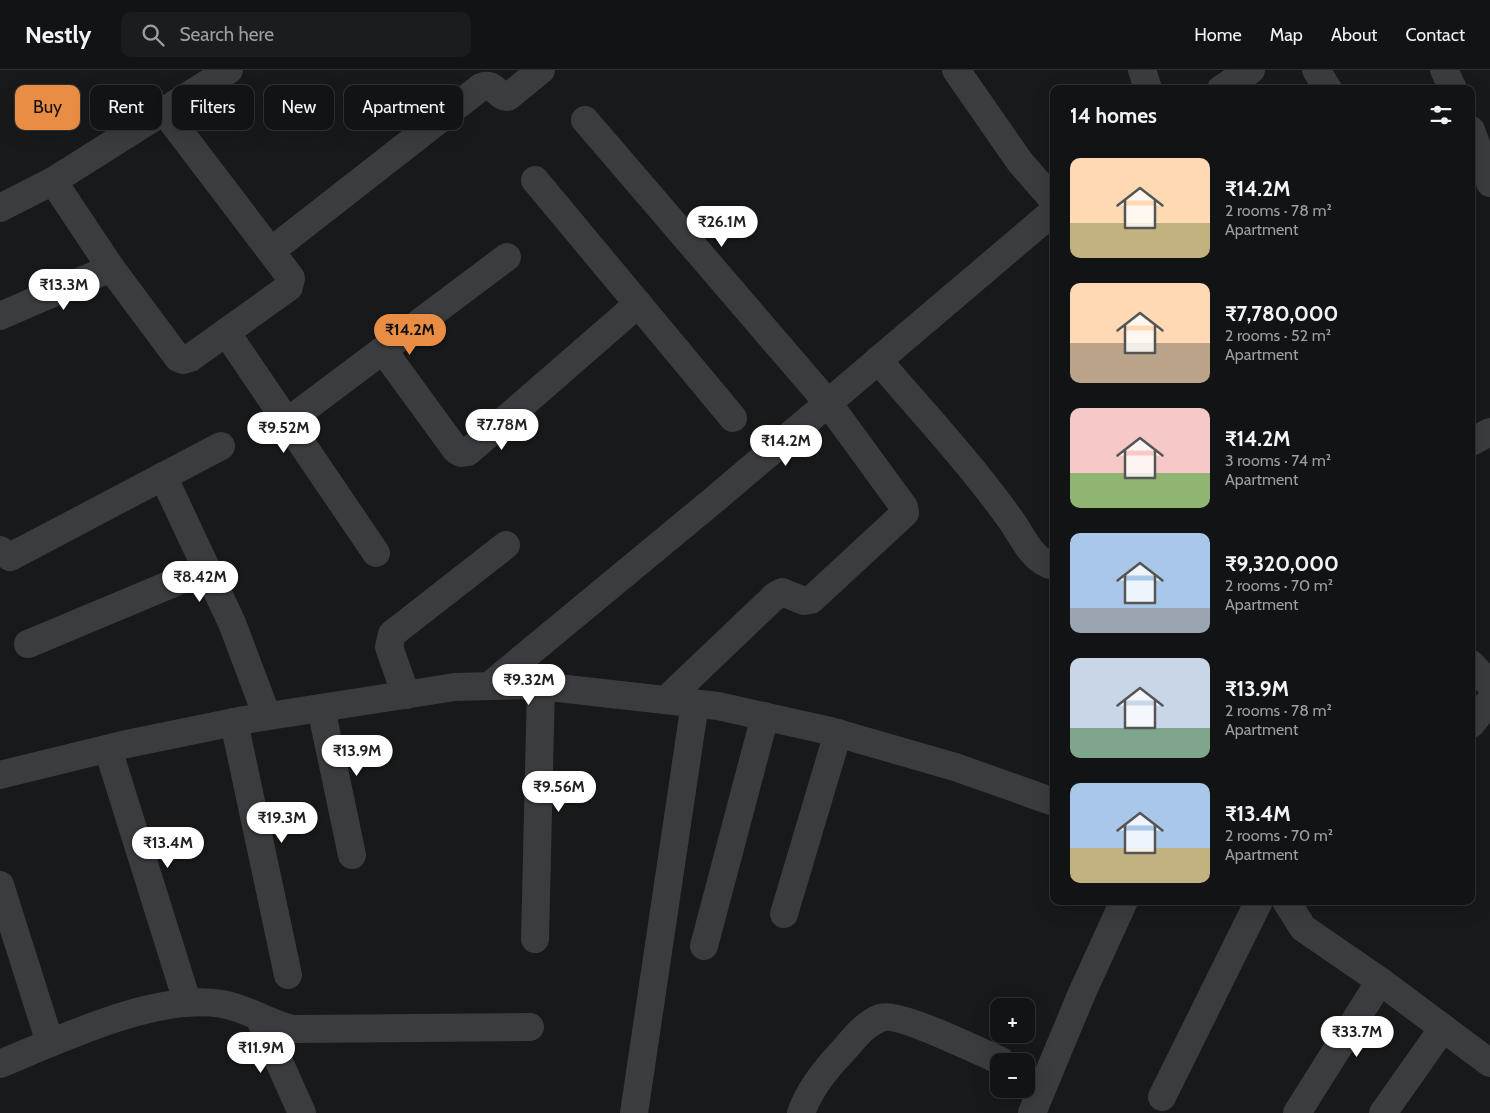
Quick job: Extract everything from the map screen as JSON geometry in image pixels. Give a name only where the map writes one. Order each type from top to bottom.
[{"type":"street","points":[[0,208],[53,181],[230,70]]},
{"type":"street","points":[[271,251],[482,87],[487,84],[492,86],[502,96],[508,97],[541,70]]},
{"type":"street","points":[[956,70],[1020,162],[1050,196]]},
{"type":"street","points":[[1142,70],[1147,85]]},
{"type":"street","points":[[1227,85],[1251,70]]},
{"type":"street","points":[[1316,70],[1325,85]]},
{"type":"street","points":[[1444,70],[1452,85]]},
{"type":"street","points":[[53,181],[111,268],[178,358],[183,360],[190,358],[288,287],[291,278],[164,112]]},
{"type":"street","points":[[585,120],[828,403],[904,507],[905,514],[811,600],[804,601],[782,592],[775,596],[666,700]]},
{"type":"street","points":[[1480,143],[1490,183]]},
{"type":"street","points":[[535,180],[733,418]]},
{"type":"street","points":[[488,686],[715,499],[1050,214]]},
{"type":"street","points":[[287,422],[506,257]]},
{"type":"street","points":[[0,316],[111,268]]},
{"type":"street","points":[[383,350],[456,450],[461,453],[468,452],[638,304]]},
{"type":"street","points":[[226,332],[376,553]]},
{"type":"street","points":[[878,360],[986,486],[1036,555],[1046,564],[1050,565]]},
{"type":"street","points":[[1475,440],[1490,432]]},
{"type":"street","points":[[0,550],[10,557],[221,446]]},
{"type":"street","points":[[163,476],[232,622],[267,716]]},
{"type":"street","points":[[406,695],[389,647],[392,634],[506,545]]},
{"type":"street","points":[[28,644],[207,569]]},
{"type":"street","points":[[535,939],[541,686]]},
{"type":"street","points":[[0,775],[108,749],[267,716],[455,687],[541,686],[718,706],[765,716],[838,733],[955,767],[1050,801]]},
{"type":"street","points":[[1475,719],[1490,701]]},
{"type":"street","points":[[634,1113],[695,704]]},
{"type":"street","points":[[321,708],[352,855]]},
{"type":"street","points":[[704,946],[765,716]]},
{"type":"street","points":[[234,722],[288,974]]},
{"type":"street","points":[[784,914],[838,733]]},
{"type":"street","points":[[108,749],[187,1002]]},
{"type":"street","points":[[0,885],[50,1043]]},
{"type":"street","points":[[1032,1113],[1036,1076],[1122,905]]},
{"type":"street","points":[[1162,1097],[1257,905]]},
{"type":"street","points":[[1289,905],[1303,928],[1380,981],[1490,1063]]},
{"type":"street","points":[[1297,1113],[1380,981]]},
{"type":"street","points":[[0,1064],[73,1034],[150,1009],[187,1002],[223,1004],[281,1027],[293,1029],[530,1027]]},
{"type":"street","points":[[259,1017],[302,1113]]},
{"type":"street","points":[[801,1113],[806,1098],[825,1070],[865,1027],[882,1017],[902,1019],[990,1056]]},
{"type":"street","points":[[1383,1113],[1443,1028]]}]
